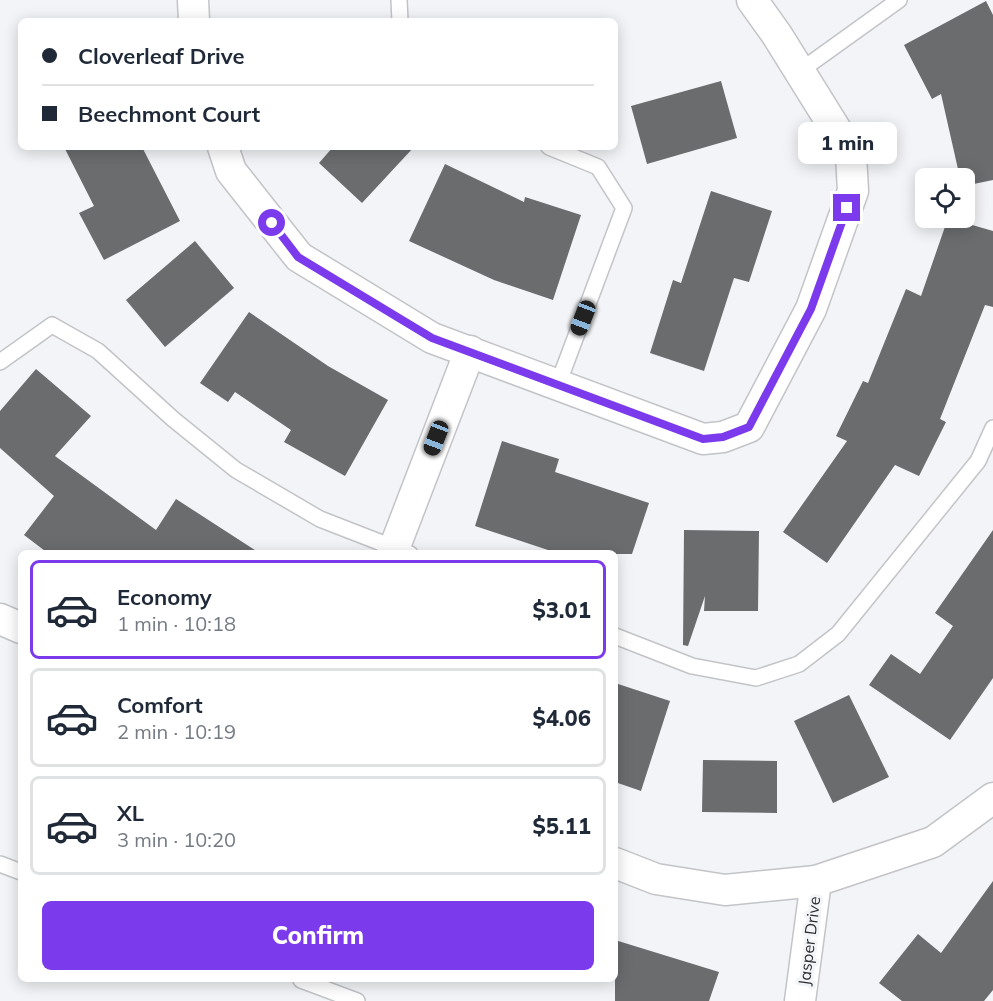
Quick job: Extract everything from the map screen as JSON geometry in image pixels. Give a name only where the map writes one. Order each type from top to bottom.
[{"type":"street","points":[[193,0],[194,18]]},
{"type":"street","points":[[224,150],[231,171],[298,257],[432,338],[703,439],[723,437],[749,427],[811,309],[853,191],[851,154],[800,71],[752,0]]},
{"type":"street","points":[[399,550],[470,351]]},
{"type":"street","points":[[0,619],[18,627]]},
{"type":"street","points":[[618,864],[656,879],[725,890],[816,881],[933,842],[993,798]]},
{"type":"street","name":"Jasper Drive","points":[[800,1001],[816,881]]},
{"type":"lane","points":[[399,0],[400,18]]},
{"type":"lane","points":[[800,71],[899,0]]},
{"type":"lane","points":[[556,150],[598,167],[624,208],[558,384]]},
{"type":"lane","points":[[0,362],[52,325],[98,351],[173,419],[236,470],[320,519],[397,550]]},
{"type":"lane","points":[[618,637],[692,666],[756,678],[799,664],[838,634],[978,461],[993,428]]},
{"type":"lane","points":[[0,864],[18,871]]},
{"type":"lane","points":[[306,982],[357,1001]]},
{"type":"building","points":[[986,1],[993,15],[993,180],[975,184],[975,168],[958,168],[941,94],[932,99],[904,45]]},
{"type":"building","points":[[721,81],[737,138],[647,164],[631,106]]},
{"type":"building","points":[[66,150],[144,150],[180,221],[104,260],[79,213],[94,206]]},
{"type":"building","points":[[330,150],[411,150],[362,203],[319,163]]},
{"type":"building","points":[[445,164],[524,202],[525,197],[581,215],[553,300],[494,280],[409,241]]},
{"type":"building","points":[[711,191],[772,211],[749,282],[734,278],[704,371],[650,353],[673,280],[681,283]]},
{"type":"building","points":[[975,226],[993,231],[993,307],[985,305],[940,419],[946,422],[919,476],[895,465],[827,563],[783,532],[847,441],[836,436],[863,381],[868,383],[906,289],[921,296],[945,228],[975,228]]},
{"type":"building","points":[[195,241],[234,288],[165,347],[126,300]]},
{"type":"building","points":[[249,312],[328,366],[388,400],[345,476],[284,442],[291,430],[235,392],[228,402],[200,383]]},
{"type":"building","points":[[36,369],[91,416],[55,456],[156,530],[176,499],[255,550],[44,550],[24,535],[54,496],[0,448],[0,411]]},
{"type":"building","points":[[502,441],[559,459],[555,472],[649,503],[632,554],[618,554],[618,550],[548,550],[475,526]]},
{"type":"building","points":[[684,530],[759,531],[758,611],[704,611],[705,596],[688,646],[683,645]]},
{"type":"building","points":[[993,530],[993,678],[950,740],[869,685],[891,654],[920,674],[953,626],[935,613]]},
{"type":"building","points":[[618,684],[670,701],[641,791],[618,783]]},
{"type":"building","points":[[849,695],[889,777],[833,803],[794,721]]},
{"type":"building","points":[[703,760],[777,761],[777,813],[702,812]]},
{"type":"building","points":[[993,881],[993,990],[984,1001],[902,1001],[879,983],[918,934],[941,953]]},
{"type":"building","points":[[618,941],[719,972],[709,1001],[615,1001],[615,982],[618,982]]},
{"type":"route","points":[[272,223],[298,257],[432,338],[703,439],[723,437],[749,427],[811,309],[847,208]]}]
